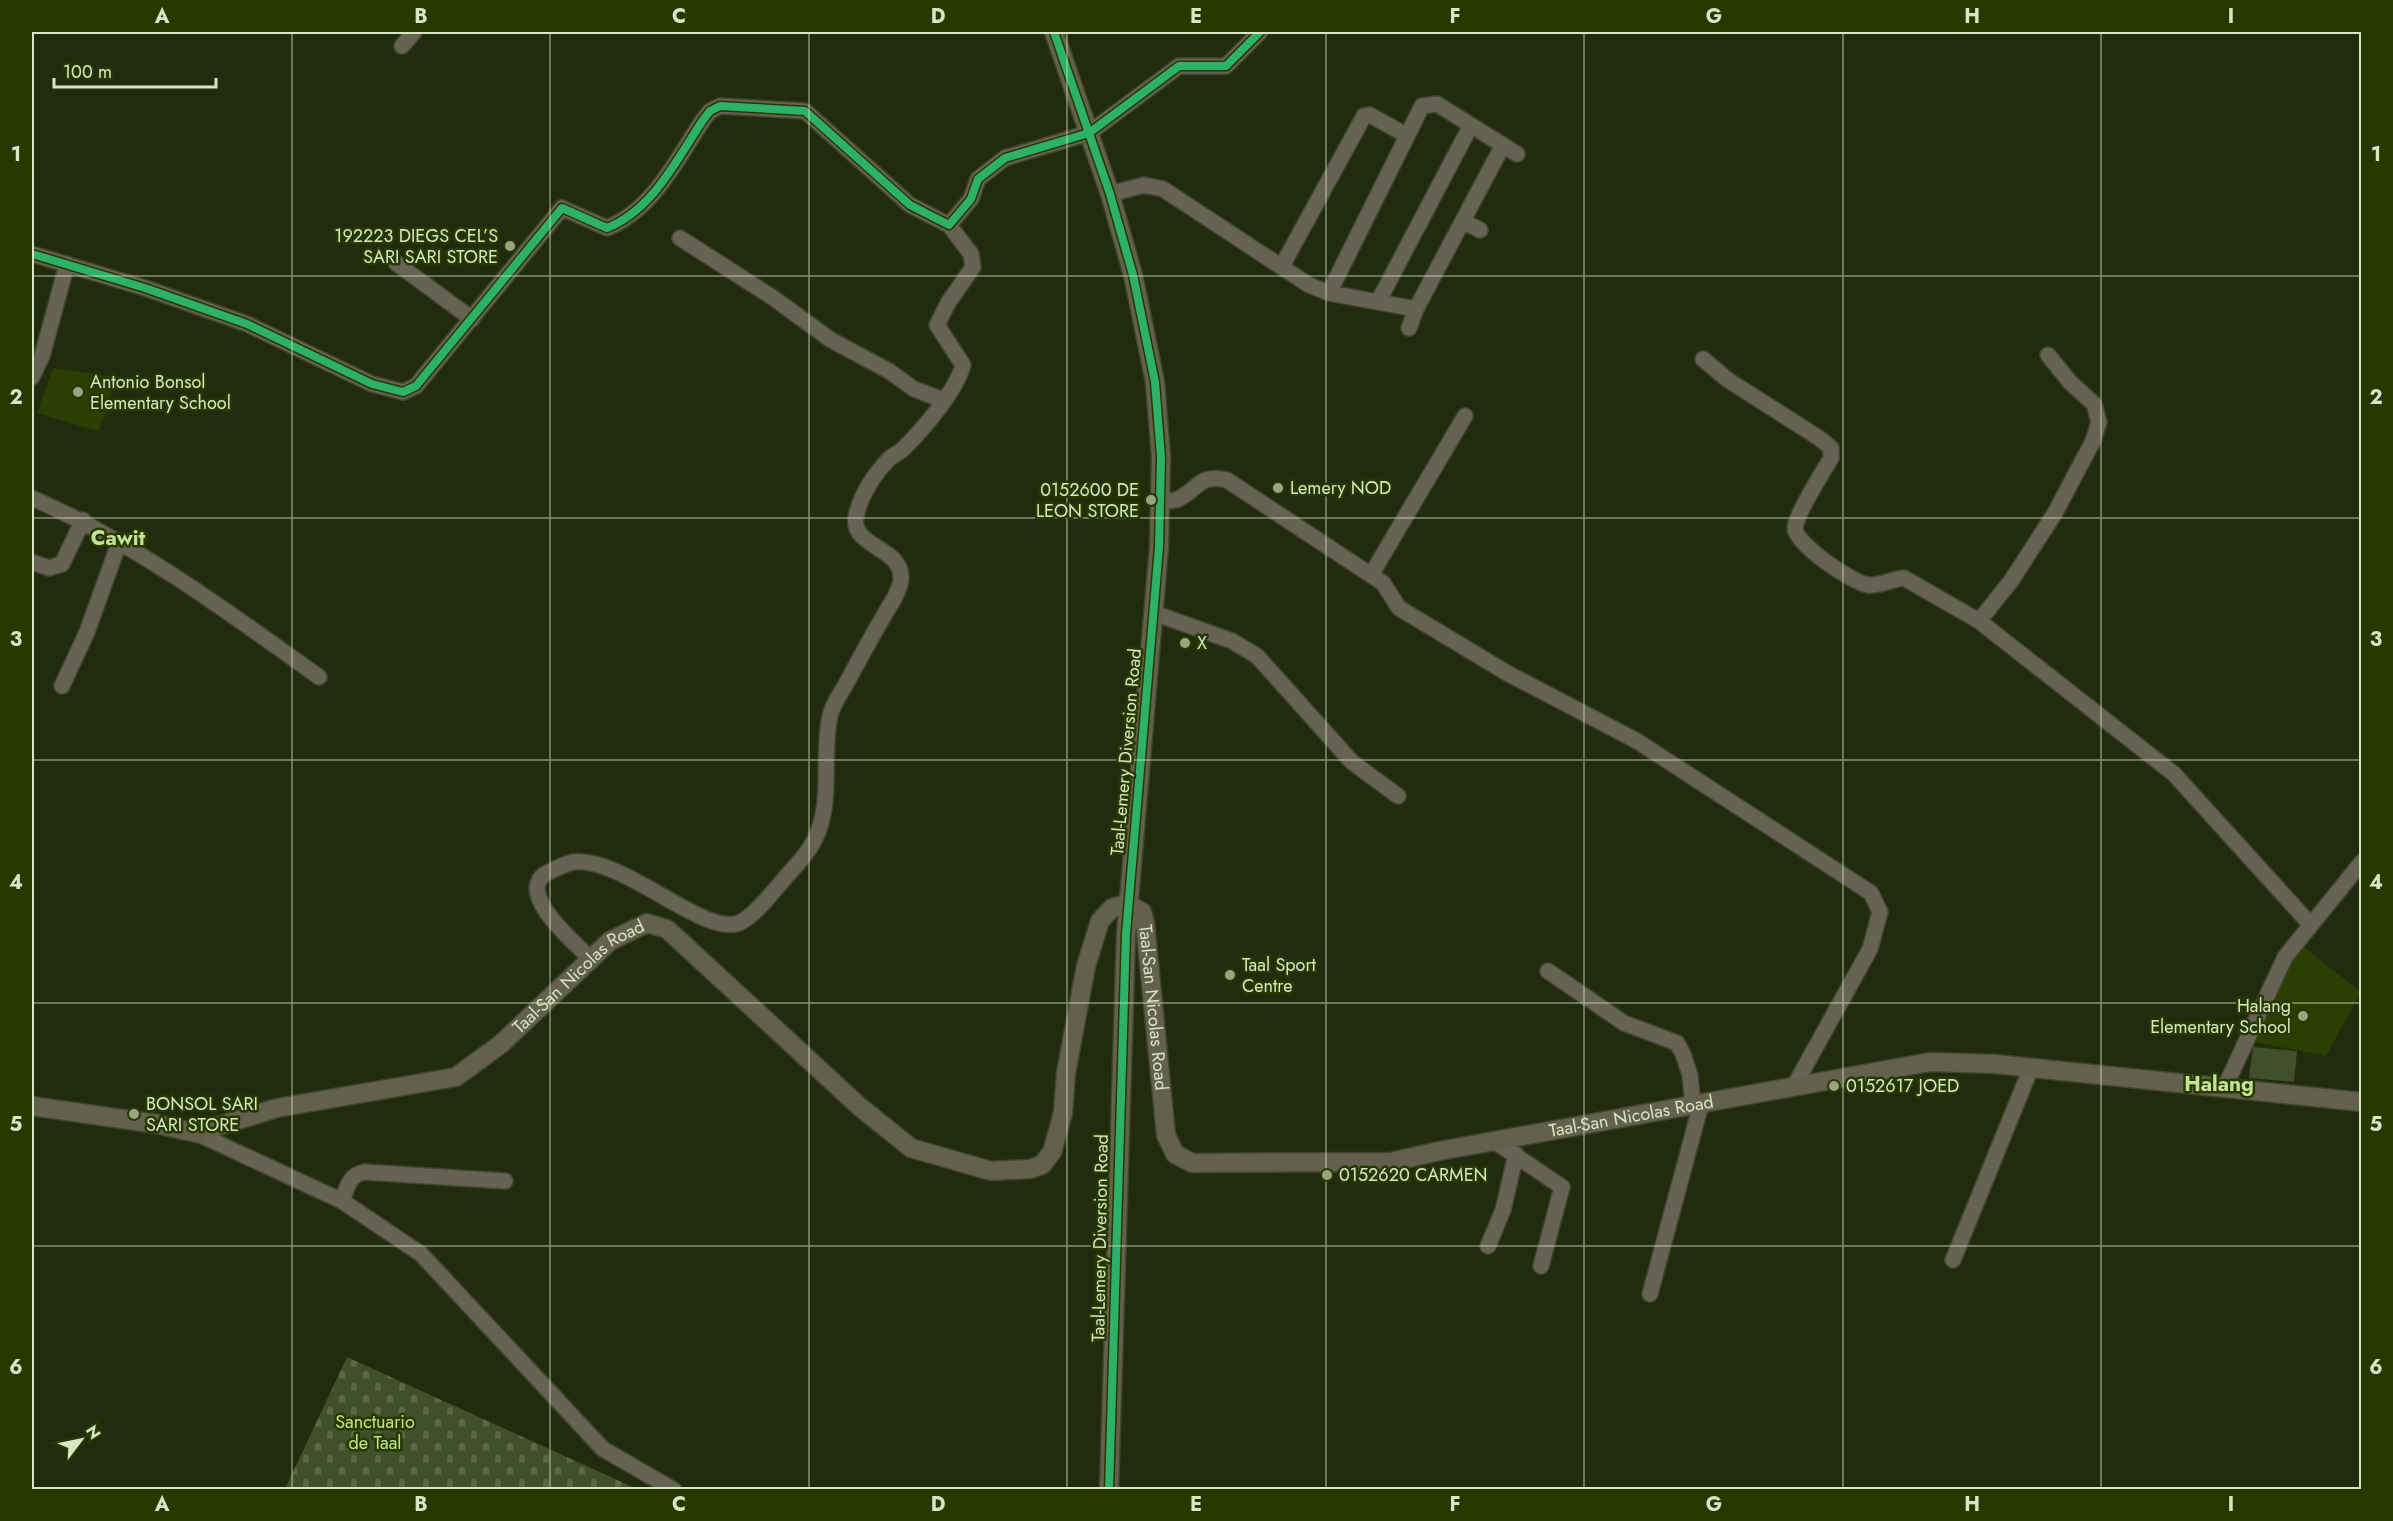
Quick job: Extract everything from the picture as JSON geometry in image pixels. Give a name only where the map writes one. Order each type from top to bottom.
[{"type":"main road","name":"Taal-Lemery Diversion Road","points":[[1054,32],[1110,194],[1133,275],[1155,382],[1161,457],[1161,501],[1154,613],[1127,904],[1109,1490]]},
{"type":"main road","name":"Taal-San Nicolas Road","points":[[196,1133],[277,1108],[456,1077],[501,1044],[610,941],[647,923],[667,929],[860,1107],[911,1148],[991,1171],[1030,1169],[1042,1165],[1052,1152],[1063,1113],[1066,1073],[1084,976],[1100,921],[1112,908],[1127,904],[1142,912],[1145,923],[1166,1135],[1175,1154],[1182,1160],[1207,1164],[1391,1162],[1494,1141],[1930,1062],[2031,1068],[2361,1102]]},
{"type":"main road","points":[[32,1106],[157,1124],[196,1133]]},
{"type":"street","points":[[402,46],[414,32]]},
{"type":"street","points":[[949,225],[971,199],[978,178],[1005,158],[1089,133],[1179,66],[1226,66],[1260,32]]},
{"type":"street","points":[[1329,293],[1418,110],[1426,103],[1437,104],[1470,127],[1517,154]]},
{"type":"street","points":[[32,254],[247,324],[372,384],[403,392],[416,386],[561,208],[607,228],[621,222],[642,208],[710,111],[720,106],[805,111],[910,205],[949,225],[971,254],[973,267],[948,303],[937,325],[963,365],[960,378],[943,400],[904,449],[891,456],[866,489],[855,518],[856,527],[862,536],[894,557],[901,579],[895,597],[830,714],[825,802],[814,841],[762,904],[741,922],[729,925],[715,922],[667,899],[619,870],[596,862],[573,862],[545,872],[538,881],[536,894],[544,909],[591,959]]},
{"type":"street","points":[[1281,266],[1364,116],[1370,115],[1406,135]]},
{"type":"street","points":[[1378,302],[1470,127]]},
{"type":"street","points":[[1409,328],[1416,309],[1503,145]]},
{"type":"street","points":[[1110,194],[1144,184],[1163,189],[1309,285],[1329,293],[1416,309]]},
{"type":"street","points":[[1463,221],[1480,230]]},
{"type":"street","points":[[680,238],[772,297],[831,339],[890,371],[914,389],[943,400]]},
{"type":"street","points":[[396,263],[472,319]]},
{"type":"street","points":[[32,377],[42,356],[67,264]]},
{"type":"street","points":[[1979,621],[2011,581],[2055,513],[2094,441],[2099,422],[2094,405],[2070,382],[2048,355]]},
{"type":"street","points":[[1703,359],[1728,380],[1831,448],[1831,458],[1796,522],[1797,537],[1805,546],[1860,583],[1882,584],[1893,579],[1904,578],[1979,621],[2174,774],[2310,924]]},
{"type":"street","points":[[1371,576],[1465,416]]},
{"type":"street","points":[[1161,501],[1176,500],[1208,479],[1215,477],[1227,480],[1371,576],[1390,591],[1399,608],[1507,673],[1637,741],[1871,893],[1880,912],[1870,949],[1793,1088]]},
{"type":"street","points":[[32,498],[83,520],[229,612],[319,677]]},
{"type":"street","points":[[32,562],[48,568],[62,564],[83,520]]},
{"type":"street","points":[[62,686],[87,632],[119,543]]},
{"type":"street","points":[[1154,613],[1233,641],[1257,656],[1353,762],[1398,796]]},
{"type":"street","points":[[2225,1087],[2285,957],[2361,862]]},
{"type":"street","points":[[1548,971],[1624,1023],[1677,1043],[1690,1075],[1697,1105],[1650,1294]]},
{"type":"street","points":[[1953,1260],[2031,1068]]},
{"type":"street","points":[[196,1133],[342,1201],[420,1254],[603,1449],[674,1490]]},
{"type":"street","points":[[1494,1141],[1562,1187],[1541,1266]]},
{"type":"street","points":[[1488,1246],[1503,1210],[1516,1154]]},
{"type":"street","points":[[342,1201],[350,1180],[356,1174],[364,1172],[505,1181]]},
{"type":"shaded area","name":"Antonio Bonsol Elementary School","points":[[53,368],[115,377],[108,408],[98,431],[37,413]]},
{"type":"shaded area","name":"Halang Elementary School","points":[[2296,941],[2361,992],[2326,1056],[2245,1040]]},
{"type":"green space","points":[[2253,1047],[2297,1051],[2294,1082],[2249,1078]]},
{"type":"green space","name":"Sanctuario de Taal","points":[[347,1357],[637,1489],[285,1489]]},
{"type":"cycle path","points":[[1054,32],[1110,194],[1133,275],[1155,382],[1161,457],[1159,547],[1126,934],[1109,1490]]},
{"type":"cycle path","points":[[32,254],[145,288],[247,324],[372,384],[403,392],[416,386],[562,208],[607,228],[623,220],[651,196],[703,120],[710,111],[720,106],[805,111],[910,205],[949,225],[971,199],[978,179],[1005,158],[1089,133],[1179,66],[1226,66],[1260,32]]},
{"type":"place","name":"192223 DIEGS CEL’S SARI SARI STORE","points":[[510,246]]},
{"type":"place","name":"Antonio Bonsol Elementary School","points":[[78,392]]},
{"type":"place","name":"Lemery NOD","points":[[1278,488]]},
{"type":"place","name":"0152600 DE LEON STORE","points":[[1151,500]]},
{"type":"place","name":"X","points":[[1185,643]]},
{"type":"place","name":"Taal Sport Centre","points":[[1230,975]]},
{"type":"place","name":"Halang Elementary School","points":[[2303,1016]]},
{"type":"place","name":"0152617 JOED","points":[[1834,1086]]},
{"type":"place","name":"BONSOL SARI SARI STORE","points":[[134,1114]]},
{"type":"place","name":"0152620 CARMEN","points":[[1327,1175]]},
{"type":"district","name":"Cawit","points":[[118,538]]},
{"type":"district","name":"Halang","points":[[2219,1084]]}]
